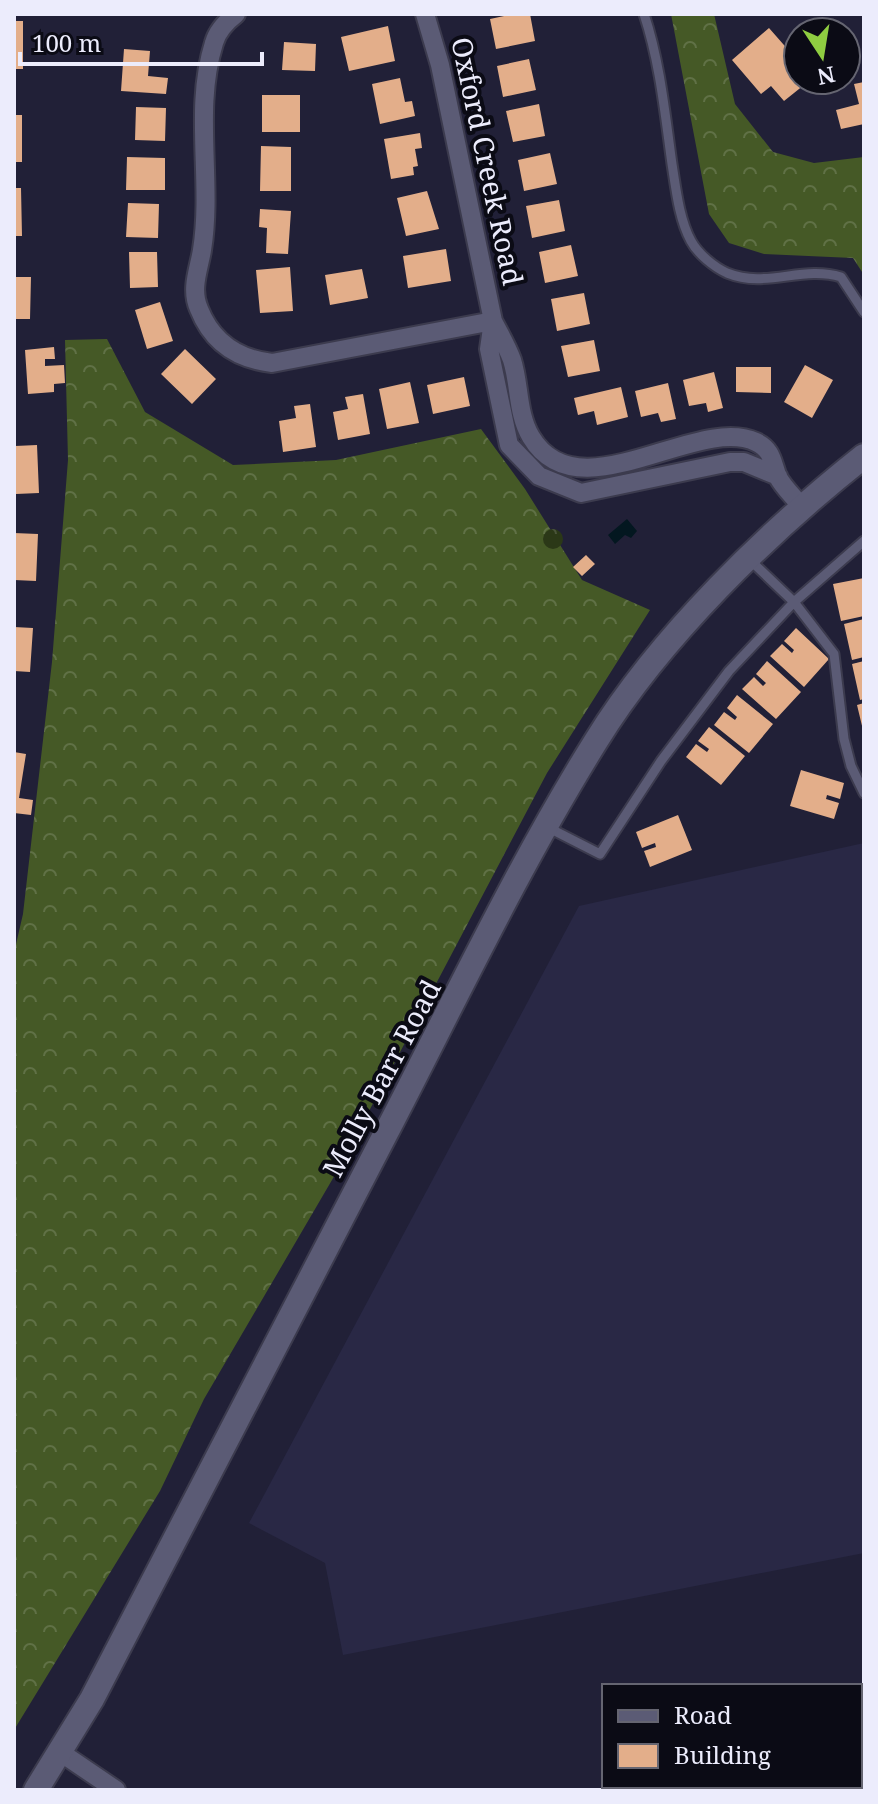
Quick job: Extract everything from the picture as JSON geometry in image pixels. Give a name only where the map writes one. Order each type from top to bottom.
[{"type":"main road","name":"Molly Barr Road","points":[[36,1790],[92,1699],[546,827],[597,738],[661,655],[748,557],[801,506],[864,456]]},
{"type":"street","name":"Oxford Creek Road","points":[[236,14],[215,39],[205,119],[202,249],[195,285],[197,306],[214,339],[254,361],[272,363],[493,321]]},
{"type":"street","name":"Oxford Creek Road","points":[[425,14],[440,65],[493,321],[512,360],[522,413],[531,437],[546,456],[567,465],[590,468],[734,437],[757,443],[775,459],[778,476],[801,506]]},
{"type":"street","name":"Oxford Creek Road","points":[[493,321],[489,349],[509,445],[539,476],[581,493],[730,462],[744,462],[778,476]]},
{"type":"street","points":[[60,1752],[116,1790]]},
{"type":"lane","points":[[644,14],[658,71],[681,211],[691,242],[705,259],[725,272],[757,281],[827,272],[841,277],[864,312]]},
{"type":"lane","points":[[590,468],[593,492]]},
{"type":"lane","points":[[546,827],[600,854],[661,761],[721,682],[794,602],[864,541]]},
{"type":"lane","points":[[748,557],[794,602],[834,654],[847,753],[864,793]]},
{"type":"shaded area","points":[[864,843],[864,1553],[343,1655],[325,1563],[249,1523],[579,906]]},
{"type":"green space","points":[[671,14],[714,14],[735,104],[773,152],[814,163],[864,157],[864,275],[853,258],[764,254],[729,243],[709,214]]},
{"type":"green space","points":[[107,339],[145,412],[233,465],[336,460],[481,429],[525,489],[582,580],[650,610],[547,773],[339,1168],[204,1399],[160,1491],[14,1730],[14,953],[23,914],[52,662],[68,460],[65,340]]},
{"type":"green space","points":[[553,529],[560,532],[563,539],[560,546],[553,549],[546,546],[543,539],[546,532]]},
{"type":"water","points":[[627,519],[637,531],[631,538],[625,535],[615,544],[608,535]]},
{"type":"building","points":[[530,14],[535,41],[496,49],[490,19]]},
{"type":"building","points":[[14,21],[23,21],[23,69],[14,69]]},
{"type":"building","points":[[388,26],[395,61],[349,71],[341,37]]},
{"type":"building","points":[[769,28],[782,43],[782,96],[790,96],[784,101],[771,86],[761,94],[732,60]]},
{"type":"building","points":[[284,42],[316,44],[315,71],[282,70]]},
{"type":"building","points":[[124,49],[150,51],[148,76],[168,78],[166,94],[121,91]]},
{"type":"building","points":[[529,59],[536,90],[503,97],[497,66]]},
{"type":"building","points":[[400,78],[405,102],[412,101],[415,116],[380,124],[372,84]]},
{"type":"building","points":[[862,82],[864,124],[841,129],[836,110],[859,104],[857,96],[862,96]]},
{"type":"building","points":[[262,95],[300,95],[300,132],[262,132]]},
{"type":"building","points":[[539,104],[545,136],[513,142],[506,111]]},
{"type":"building","points":[[136,107],[166,108],[165,141],[135,140]]},
{"type":"building","points":[[14,115],[22,115],[22,162],[14,162]]},
{"type":"building","points":[[420,133],[422,148],[415,149],[418,166],[413,167],[414,175],[391,179],[384,139]]},
{"type":"building","points":[[261,146],[291,147],[291,191],[260,191]]},
{"type":"building","points":[[550,153],[557,184],[524,191],[518,160]]},
{"type":"building","points":[[127,157],[165,158],[165,190],[126,190]]},
{"type":"building","points":[[14,188],[21,188],[22,236],[14,236]]},
{"type":"building","points":[[427,191],[439,229],[406,236],[397,198]]},
{"type":"building","points":[[559,200],[565,231],[532,238],[526,206]]},
{"type":"building","points":[[128,203],[159,204],[158,238],[126,237]]},
{"type":"building","points":[[260,209],[291,211],[288,254],[266,253],[267,228],[259,227]]},
{"type":"building","points":[[571,245],[578,276],[545,283],[539,252]]},
{"type":"building","points":[[446,249],[451,281],[408,288],[403,256]]},
{"type":"building","points":[[129,252],[157,252],[158,287],[130,288]]},
{"type":"building","points":[[290,267],[293,311],[260,313],[256,270]]},
{"type":"building","points":[[362,269],[368,298],[330,305],[325,275]]},
{"type":"building","points":[[14,277],[31,277],[30,319],[14,319]]},
{"type":"building","points":[[584,293],[590,324],[557,331],[551,299]]},
{"type":"building","points":[[160,302],[173,341],[147,349],[135,310]]},
{"type":"building","points":[[594,340],[600,371],[568,377],[561,346]]},
{"type":"building","points":[[54,347],[55,359],[45,359],[45,366],[64,365],[65,383],[54,384],[54,392],[28,394],[25,350]]},
{"type":"building","points":[[185,349],[216,379],[192,404],[161,374]]},
{"type":"building","points":[[805,365],[833,380],[812,418],[784,402]]},
{"type":"building","points":[[736,367],[771,367],[771,393],[736,392]]},
{"type":"building","points":[[714,372],[723,408],[708,412],[706,403],[689,406],[683,380]]},
{"type":"building","points":[[464,377],[470,406],[433,414],[427,385]]},
{"type":"building","points":[[410,382],[419,423],[387,429],[379,389]]},
{"type":"building","points":[[668,383],[676,419],[661,422],[658,413],[641,417],[635,391]]},
{"type":"building","points":[[621,387],[628,417],[597,425],[594,411],[578,415],[574,398]]},
{"type":"building","points":[[363,394],[370,434],[338,440],[333,412],[348,409],[345,397]]},
{"type":"building","points":[[310,404],[316,447],[283,452],[279,421],[296,418],[294,406]]},
{"type":"building","points":[[37,445],[39,493],[16,494],[15,446]]},
{"type":"building","points":[[14,533],[38,534],[36,581],[14,580]]},
{"type":"building","points":[[586,555],[595,564],[582,576],[573,567]]},
{"type":"building","points":[[864,578],[864,616],[841,621],[833,584]]},
{"type":"building","points":[[864,619],[864,657],[852,660],[844,624]]},
{"type":"building","points":[[14,627],[33,628],[30,672],[14,671]]},
{"type":"building","points":[[796,628],[829,659],[804,687],[770,656],[782,644],[792,653],[794,650],[784,641]]},
{"type":"building","points":[[767,661],[801,692],[776,719],[742,689],[754,677],[763,686],[766,683],[756,674]]},
{"type":"building","points":[[864,661],[864,699],[860,700],[852,664]]},
{"type":"building","points":[[737,695],[773,724],[749,753],[714,725],[724,712],[735,720],[737,717],[727,708]]},
{"type":"building","points":[[864,703],[864,730],[863,730],[857,705]]},
{"type":"building","points":[[709,727],[745,756],[721,785],[686,757],[696,744],[707,752],[709,749],[698,741]]},
{"type":"building","points":[[14,752],[26,754],[19,798],[33,800],[31,815],[14,813]]},
{"type":"building","points":[[801,770],[844,783],[840,799],[827,795],[826,799],[839,803],[834,819],[790,806]]},
{"type":"building","points":[[678,815],[692,850],[650,867],[644,851],[656,847],[655,843],[642,848],[636,832]]}]
